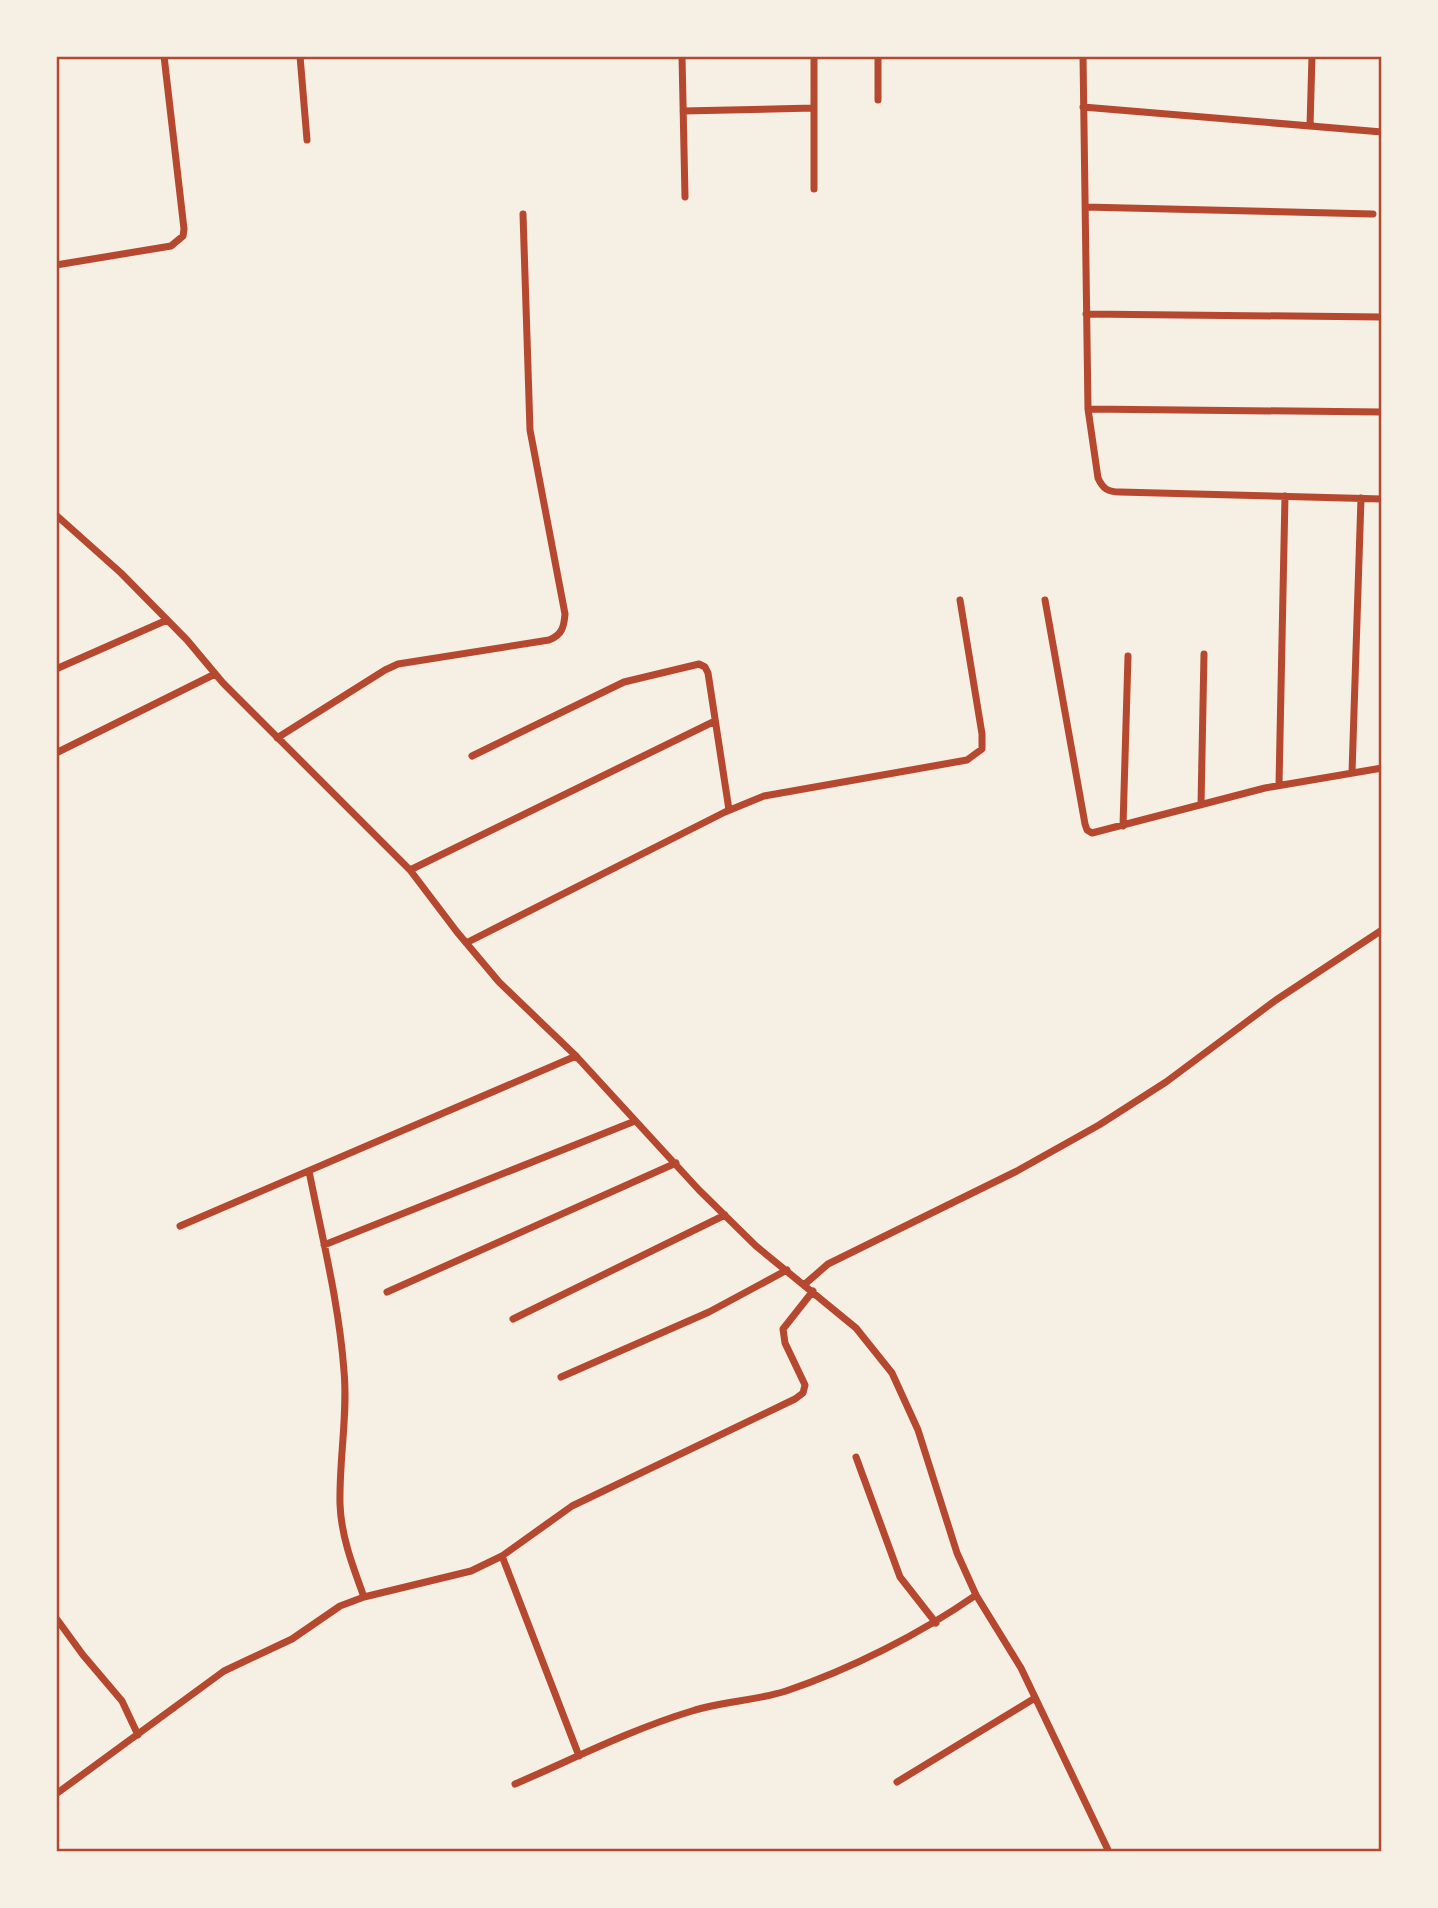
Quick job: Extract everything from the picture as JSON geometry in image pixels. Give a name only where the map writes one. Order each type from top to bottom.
[{"type":"street","points":[[56,265],[171,246],[183,236],[164,56]]},
{"type":"street","points":[[300,56],[307,140]]},
{"type":"street","points":[[682,56],[685,197]]},
{"type":"street","points":[[814,56],[814,189]]},
{"type":"street","points":[[878,56],[878,100]]},
{"type":"street","points":[[1083,56],[1088,409],[1098,478],[1102,486],[1109,492],[1382,499]]},
{"type":"street","points":[[1310,126],[1312,56]]},
{"type":"street","points":[[1083,107],[1382,132]]},
{"type":"street","points":[[683,111],[814,108]]},
{"type":"street","points":[[1085,207],[1373,214]]},
{"type":"street","points":[[277,738],[398,664],[549,640],[557,637],[564,627],[565,614],[530,430],[523,214]]},
{"type":"street","points":[[1086,314],[1382,317]]},
{"type":"street","points":[[1088,409],[1382,412]]},
{"type":"street","points":[[1279,785],[1285,496]]},
{"type":"street","points":[[1352,773],[1361,498]]},
{"type":"street","points":[[56,515],[121,573],[277,738],[410,870],[499,982],[576,1056],[725,1215],[756,1246],[856,1328],[892,1373],[918,1430],[957,1553],[976,1595],[1021,1668],[1109,1852]]},
{"type":"street","points":[[466,943],[729,810],[764,796],[967,760],[976,755],[982,750],[982,734],[960,600]]},
{"type":"street","points":[[1045,600],[1087,830],[1098,833],[1279,785],[1382,768]]},
{"type":"street","points":[[56,668],[167,620]]},
{"type":"street","points":[[1201,805],[1204,654]]},
{"type":"street","points":[[1123,826],[1128,656]]},
{"type":"street","points":[[472,756],[624,682],[699,664],[705,667],[708,673],[729,810]]},
{"type":"street","points":[[56,753],[215,674]]},
{"type":"street","points":[[410,870],[715,721]]},
{"type":"street","points":[[805,1284],[828,1264],[1017,1171],[1099,1125],[1166,1082],[1276,1000],[1382,930]]},
{"type":"street","points":[[180,1226],[576,1056]]},
{"type":"street","points":[[324,1245],[635,1121]]},
{"type":"street","points":[[387,1292],[676,1163]]},
{"type":"street","points":[[309,1171],[340,1329],[346,1414],[340,1506],[348,1551],[364,1597]]},
{"type":"street","points":[[513,1319],[725,1215]]},
{"type":"street","points":[[561,1377],[709,1312],[788,1270]]},
{"type":"street","points":[[56,1794],[224,1671],[292,1639],[340,1606],[364,1597],[471,1571],[502,1556],[572,1506],[795,1399],[803,1393],[805,1385],[785,1343],[783,1329],[813,1292]]},
{"type":"street","points":[[856,1457],[900,1577],[936,1623]]},
{"type":"street","points":[[502,1556],[579,1756]]},
{"type":"street","points":[[515,1784],[692,1711],[787,1690],[836,1670],[936,1623],[976,1595]]},
{"type":"street","points":[[56,1618],[83,1656],[122,1701],[138,1735]]},
{"type":"street","points":[[897,1782],[1035,1698]]}]
